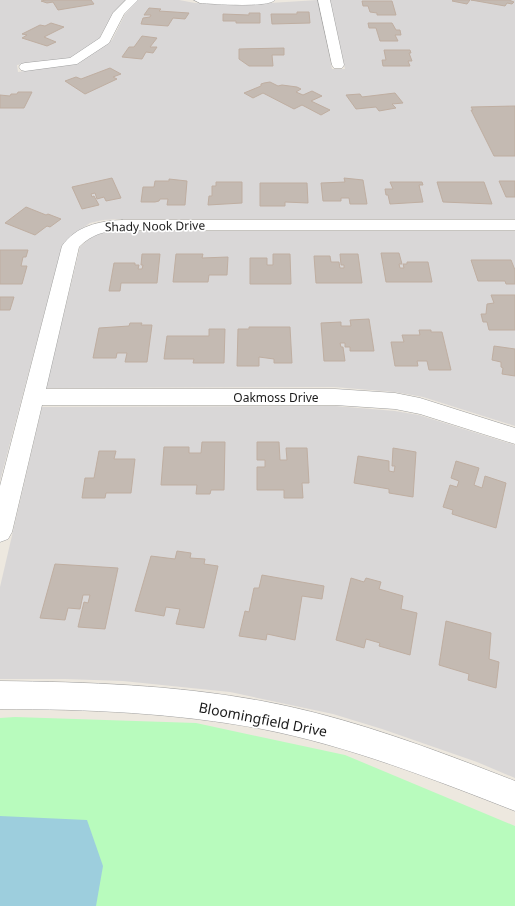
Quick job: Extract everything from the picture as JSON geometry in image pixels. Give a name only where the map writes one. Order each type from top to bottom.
[{"type":"street","points":[[25,67],[73,61],[105,40],[119,13],[132,0]]},
{"type":"street","points":[[201,0],[240,2],[268,0]]},
{"type":"street","points":[[324,0],[338,66]]},
{"type":"street","name":"Shady Nook Drive","points":[[0,532],[71,246],[85,233],[94,228],[122,225],[515,225]]},
{"type":"street","name":"Oakmoss Drive","points":[[33,397],[335,397],[389,401],[420,406],[515,436]]},
{"type":"street","name":"Bloomingfield Drive","points":[[0,696],[120,698],[227,709],[277,719],[351,738],[426,762],[515,796]]},
{"type":"shaded area","points":[[0,0],[126,0],[113,13],[99,39],[70,58],[17,65],[18,72],[78,63],[112,40],[125,14],[138,0],[179,0],[195,3],[239,5],[318,0],[332,69],[345,69],[330,0],[515,0],[515,219],[122,219],[103,220],[90,223],[71,236],[62,246],[0,481]]},
{"type":"shaded area","points":[[121,231],[515,231],[515,426],[423,397],[394,392],[334,387],[46,388],[80,247],[97,233]]},
{"type":"shaded area","points":[[335,406],[395,411],[419,415],[515,445],[515,778],[477,762],[382,729],[333,714],[230,692],[123,681],[0,679],[0,587],[42,407]]},
{"type":"green space","points":[[15,717],[196,723],[345,755],[515,826],[515,906],[0,906],[0,718]]},
{"type":"water","points":[[0,816],[87,820],[103,866],[96,906],[0,906]]},
{"type":"building","points":[[91,0],[94,4],[58,10],[53,2],[47,3],[41,1]]},
{"type":"building","points":[[470,0],[467,4],[452,1]]},
{"type":"building","points":[[471,0],[509,0],[514,2],[512,4],[507,3],[505,6]]},
{"type":"building","points":[[362,1],[392,1],[396,15],[377,15],[377,13],[370,12],[368,6],[363,6]]},
{"type":"building","points":[[149,8],[161,9],[159,11],[189,13],[185,19],[173,18],[168,26],[141,24],[143,18],[150,17],[151,15],[144,15]]},
{"type":"building","points":[[297,12],[309,12],[310,23],[272,24],[271,14],[297,14]]},
{"type":"building","points":[[249,13],[260,13],[260,23],[236,23],[236,21],[223,21],[223,14],[249,15]]},
{"type":"building","points":[[51,23],[64,27],[44,37],[56,42],[47,46],[22,38],[27,35],[22,34],[40,25],[45,26]]},
{"type":"building","points":[[368,23],[392,23],[396,30],[400,30],[401,35],[395,35],[398,41],[380,41],[376,28],[369,28]]},
{"type":"building","points":[[142,36],[157,38],[150,47],[157,47],[153,53],[146,52],[142,59],[122,57],[129,47],[134,47]]},
{"type":"building","points":[[284,48],[284,55],[272,55],[273,66],[249,66],[239,59],[239,49]]},
{"type":"building","points":[[384,50],[410,50],[411,53],[409,53],[412,61],[408,61],[410,66],[383,66],[382,60],[386,60]]},
{"type":"building","points":[[110,68],[121,74],[113,77],[117,79],[85,94],[65,81],[76,77],[81,79]]},
{"type":"building","points":[[270,82],[278,86],[282,85],[297,87],[301,89],[296,92],[303,95],[312,91],[322,96],[311,101],[330,110],[321,115],[302,105],[294,109],[263,93],[253,98],[244,93],[261,86],[261,84]]},
{"type":"building","points":[[18,92],[32,92],[24,108],[0,108],[0,95],[10,96],[11,94],[17,94]]},
{"type":"building","points":[[395,93],[403,103],[392,104],[396,108],[379,111],[376,107],[356,109],[346,95],[360,94],[362,97]]},
{"type":"building","points":[[515,106],[515,156],[494,156],[471,110],[473,110],[471,107]]},
{"type":"building","points":[[112,178],[121,198],[106,201],[104,197],[97,199],[95,193],[91,194],[92,197],[94,196],[99,205],[82,209],[72,187]]},
{"type":"building","points":[[344,178],[363,180],[367,204],[350,204],[349,198],[341,198],[341,201],[323,201],[321,183],[345,182]]},
{"type":"building","points":[[169,179],[187,181],[185,205],[167,205],[168,199],[160,199],[159,201],[155,202],[141,202],[143,187],[154,187],[155,181],[169,181]]},
{"type":"building","points":[[499,181],[515,181],[515,197],[506,197]]},
{"type":"building","points":[[216,182],[242,182],[242,203],[208,205],[209,196],[212,196],[212,186],[216,186]]},
{"type":"building","points":[[390,182],[422,182],[423,185],[419,185],[423,202],[390,204],[385,189],[393,189]]},
{"type":"building","points":[[437,182],[484,182],[492,204],[443,202]]},
{"type":"building","points":[[260,183],[307,183],[308,203],[285,202],[285,206],[260,206]]},
{"type":"building","points":[[26,207],[61,219],[50,227],[47,226],[35,235],[5,223]]},
{"type":"building","points":[[0,250],[28,250],[26,257],[23,257],[21,266],[27,266],[22,284],[0,284]]},
{"type":"building","points":[[381,253],[399,253],[402,264],[399,264],[400,268],[404,268],[403,264],[407,264],[407,262],[428,262],[432,282],[386,282]]},
{"type":"building","points":[[142,254],[160,254],[157,283],[121,283],[120,291],[109,291],[114,263],[135,263],[135,265],[139,265],[138,269],[142,269]]},
{"type":"building","points":[[176,254],[203,254],[202,258],[228,257],[227,275],[209,275],[208,282],[173,282]]},
{"type":"building","points":[[273,254],[290,254],[291,284],[250,284],[250,258],[267,258],[267,265],[273,265]]},
{"type":"building","points":[[340,254],[358,254],[362,283],[316,283],[314,256],[330,256],[331,262],[339,262],[340,268],[344,268],[344,265],[341,265]]},
{"type":"building","points":[[471,260],[511,260],[515,270],[515,284],[506,284],[505,281],[478,281]]},
{"type":"building","points":[[491,295],[515,295],[515,330],[489,330],[487,322],[483,322],[481,314],[486,314],[487,304],[494,303]]},
{"type":"building","points":[[0,297],[14,297],[10,310],[0,310]]},
{"type":"building","points":[[369,319],[374,351],[350,351],[350,347],[345,347],[345,343],[340,343],[341,347],[343,347],[345,361],[324,361],[321,323],[341,322],[341,326],[351,326],[350,320]]},
{"type":"building","points":[[130,323],[152,325],[147,362],[125,362],[127,353],[117,353],[116,358],[93,358],[99,328],[129,326]]},
{"type":"building","points":[[249,327],[290,327],[292,363],[274,363],[274,359],[259,357],[259,366],[237,366],[238,329],[249,329]]},
{"type":"building","points":[[209,329],[225,329],[224,363],[193,363],[194,359],[164,359],[167,336],[209,336]]},
{"type":"building","points":[[419,330],[442,332],[451,370],[429,370],[427,361],[417,361],[418,366],[395,366],[391,342],[404,342],[402,335],[420,335]]},
{"type":"building","points":[[494,346],[515,349],[515,376],[502,374],[503,368],[501,367],[501,362],[492,360]]},
{"type":"building","points":[[202,442],[225,442],[224,490],[211,490],[210,494],[196,494],[197,485],[161,485],[164,447],[189,447],[189,453],[201,453]]},
{"type":"building","points":[[257,442],[279,442],[280,460],[287,460],[286,448],[307,448],[309,483],[302,483],[303,498],[284,498],[284,490],[257,490],[257,467],[265,467],[265,460],[257,460]]},
{"type":"building","points":[[393,448],[416,452],[413,497],[389,493],[389,489],[354,483],[358,456],[389,461],[389,471],[394,472],[395,466],[392,466]]},
{"type":"building","points":[[99,451],[116,451],[114,459],[135,459],[131,493],[106,493],[105,498],[82,498],[85,478],[94,478]]},
{"type":"building","points":[[456,461],[479,468],[474,485],[482,488],[485,476],[506,483],[496,528],[452,514],[453,510],[443,507],[450,485],[457,487],[459,481],[451,478]]},
{"type":"building","points":[[177,551],[191,553],[190,558],[205,559],[204,564],[218,566],[204,628],[176,624],[180,609],[166,607],[164,616],[135,611],[151,556],[175,559]]},
{"type":"building","points":[[55,564],[118,568],[105,629],[78,627],[84,602],[88,603],[90,595],[83,595],[80,609],[68,608],[65,620],[40,618]]},
{"type":"building","points":[[262,575],[324,586],[322,599],[302,596],[295,640],[267,634],[266,640],[239,636],[245,611],[249,612],[254,588],[259,588]]},
{"type":"building","points":[[351,578],[364,582],[366,578],[381,582],[379,589],[403,596],[401,609],[417,613],[410,655],[379,646],[380,643],[366,639],[364,648],[336,640]]},
{"type":"building","points":[[446,621],[491,633],[489,659],[499,662],[496,688],[468,680],[469,674],[439,665]]}]
